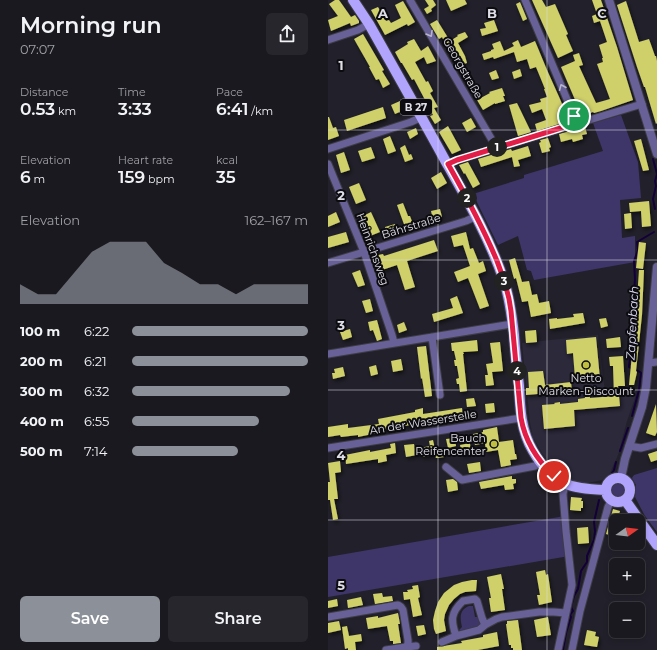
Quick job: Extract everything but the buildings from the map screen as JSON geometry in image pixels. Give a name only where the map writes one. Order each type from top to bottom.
[{"type":"main road","name":"B 27","points":[[353,0],[369,24],[422,117],[477,216],[491,245],[509,298],[521,418],[532,450],[540,462],[554,476],[565,484],[586,489],[605,490]]},
{"type":"main road","points":[[615,478],[621,478],[627,482],[630,488],[629,495],[625,500],[618,503],[611,501],[605,490],[610,481],[615,478]]},
{"type":"main road","points":[[625,500],[657,545]]},
{"type":"street","name":"Georgstraße","points":[[410,0],[492,140],[495,148]]},
{"type":"street","points":[[525,0],[577,123]]},
{"type":"street","points":[[609,0],[657,154]]},
{"type":"street","points":[[328,40],[358,30],[369,24]]},
{"type":"street","points":[[448,164],[495,148],[642,104]]},
{"type":"street","points":[[328,149],[422,117]]},
{"type":"street","name":"Heinrichsweg","points":[[328,164],[364,252],[394,344]]},
{"type":"street","name":"Bährstraße","points":[[328,263],[466,221],[477,216]]},
{"type":"street","points":[[621,478],[629,446],[642,407],[653,362],[657,268]]},
{"type":"street","points":[[328,354],[512,324]]},
{"type":"street","points":[[432,337],[440,395]]},
{"type":"street","name":"An der Wasserstelle","points":[[328,448],[521,418]]},
{"type":"street","points":[[629,446],[641,448],[657,444]]},
{"type":"street","points":[[446,467],[462,480],[535,466],[540,462]]},
{"type":"street","points":[[558,650],[572,585],[563,494],[565,484]]},
{"type":"street","points":[[572,650],[580,611],[606,513],[611,501]]},
{"type":"street","points":[[456,636],[452,624],[453,616],[458,605],[463,601],[474,599],[478,601],[485,625]]},
{"type":"street","points":[[328,617],[398,605],[402,607],[403,610],[408,640],[406,647]]},
{"type":"street","points":[[442,642],[456,636],[479,630],[496,619],[539,612],[566,613]]},
{"type":"street","points":[[386,650],[416,646]]},
{"type":"shaded area","points":[[621,115],[638,162],[641,198],[620,200],[622,238],[635,236],[635,262],[534,280],[531,271],[527,270],[518,236],[498,245],[473,194],[524,178],[524,175],[603,151],[593,123]]},
{"type":"shaded area","points":[[598,335],[605,392],[636,390],[618,455],[609,475],[602,480],[581,482],[570,480],[554,468],[542,453],[533,437],[530,423],[522,343]]},
{"type":"shaded area","points":[[657,468],[657,532],[645,516],[635,497],[636,485],[632,478],[634,475]]},
{"type":"shaded area","points":[[618,483],[623,485],[625,490],[623,495],[618,497],[613,495],[611,490],[613,485]]},
{"type":"shaded area","points":[[565,516],[569,556],[328,597],[328,557]]},
{"type":"shaded area","points":[[469,606],[473,606],[475,617],[479,617],[481,626],[460,631],[459,630],[462,627],[462,612]]},
{"type":"waterway","name":"Zapfenbach","points":[[653,159],[657,174],[653,199],[655,209]]},
{"type":"waterway","name":"Zapfenbach","points":[[632,416],[639,390],[641,373],[629,367],[635,316],[633,306],[635,279],[634,261],[638,250],[637,242],[654,232]]},
{"type":"waterway","name":"Zapfenbach","points":[[620,451],[628,428]]},
{"type":"waterway","name":"Zapfenbach","points":[[612,473],[616,462]]},
{"type":"waterway","name":"Zapfenbach","points":[[563,650],[571,617],[570,615],[573,611],[571,607],[578,589],[581,571],[587,562],[587,556],[594,540],[594,522],[599,500]]},
{"type":"place","name":"Netto Marken-Discount","points":[[586,365]]},
{"type":"place","name":"Bauch Reifencenter","points":[[494,444]]},
{"type":"route","points":[[554,476],[537,457],[529,444],[524,430],[521,418],[511,311],[504,280],[491,245],[477,216],[448,164],[577,123],[574,116]]}]
